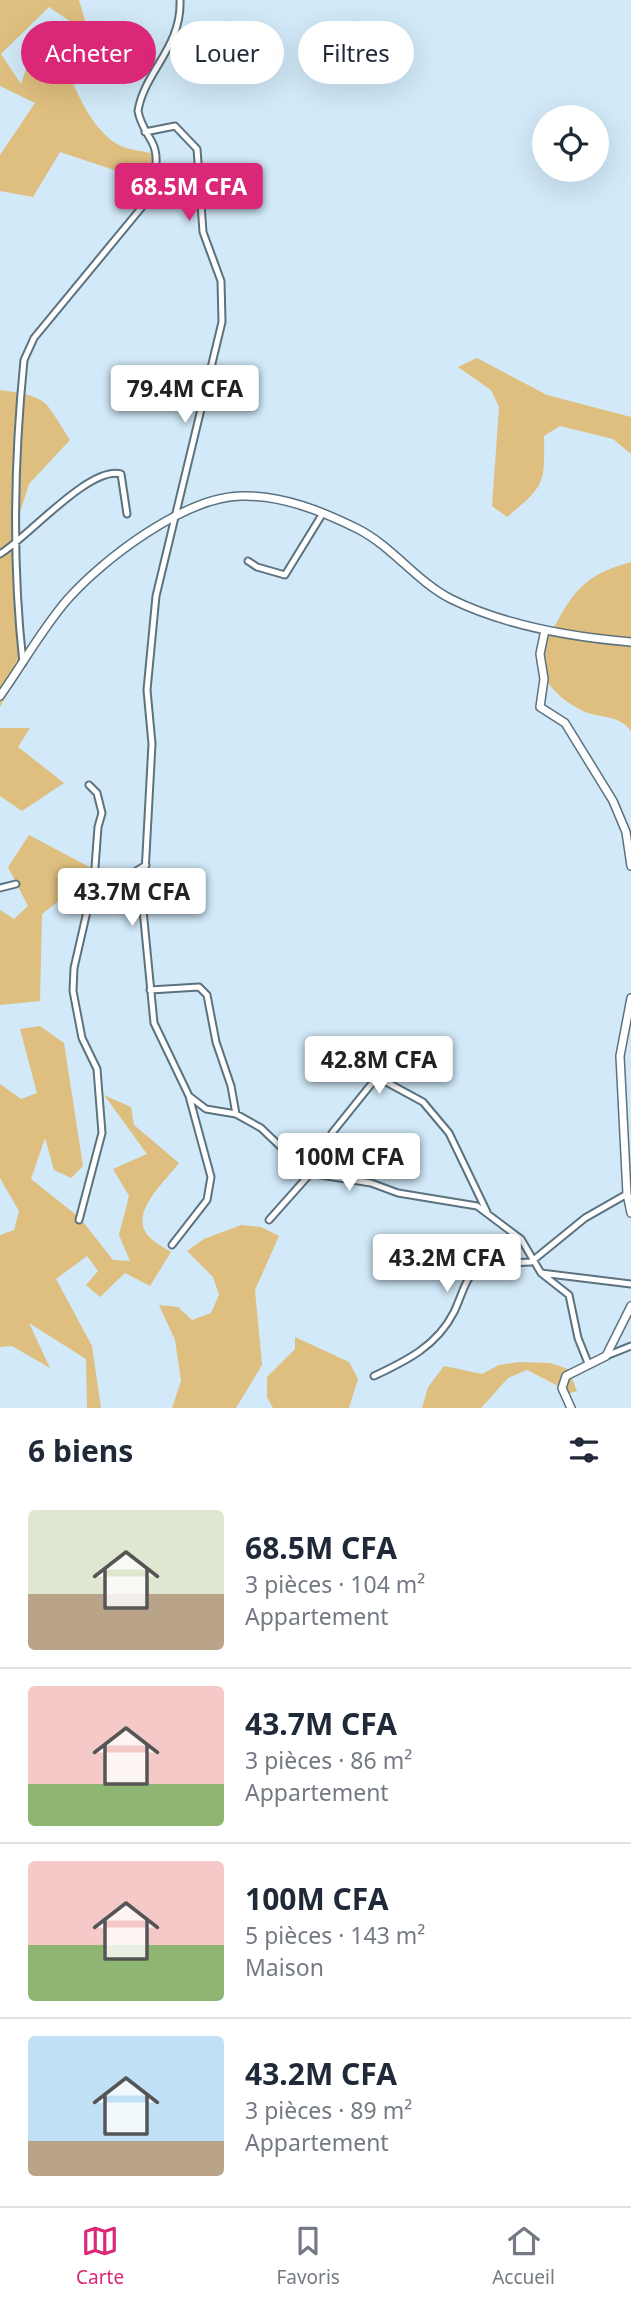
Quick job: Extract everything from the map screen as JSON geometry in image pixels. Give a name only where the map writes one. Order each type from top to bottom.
[{"type":"street","points":[[23,663],[17,611],[16,544],[24,360],[34,338],[147,198],[152,185],[155,160],[152,142],[145,132],[138,111],[139,104],[173,37],[180,0]]},
{"type":"street","points":[[145,132],[175,127],[197,149],[203,232],[221,281],[219,335],[156,596],[147,690],[152,744],[143,910],[154,1023],[189,1096],[211,1177],[208,1200],[172,1245]]},
{"type":"street","points":[[0,554],[16,544],[83,485],[114,473],[121,474],[127,514]]},
{"type":"street","points":[[0,696],[66,601],[105,563],[130,543],[198,506],[243,496],[285,501],[323,513],[381,542],[438,592],[452,599],[545,630],[631,642]]},
{"type":"street","points":[[248,561],[257,567],[285,575],[323,513]]},
{"type":"street","points":[[545,630],[540,654],[544,679],[540,707],[565,723],[613,800],[626,832],[631,866]]},
{"type":"street","points":[[79,1220],[102,1133],[97,1069],[82,1038],[73,991],[74,968],[84,915],[94,881],[103,813],[97,793],[89,785]]},
{"type":"street","points":[[84,915],[107,889],[146,865]]},
{"type":"street","points":[[0,888],[16,884]]},
{"type":"street","points":[[150,990],[199,987],[207,995],[216,1042],[231,1086],[236,1114]]},
{"type":"street","points":[[631,998],[621,1056],[627,1194],[631,1213]]},
{"type":"street","points":[[269,1220],[325,1157],[332,1133],[377,1077],[423,1102],[449,1133],[488,1214]]},
{"type":"street","points":[[189,1096],[213,1111],[236,1114],[261,1128],[308,1173],[372,1183],[398,1193],[434,1200],[472,1203],[521,1239],[531,1262],[569,1295],[578,1338],[588,1363]]},
{"type":"street","points":[[374,1376],[433,1342],[454,1311],[467,1278],[479,1264],[531,1262],[585,1218],[627,1194]]},
{"type":"street","points":[[541,1273],[631,1284]]},
{"type":"street","points":[[606,1356],[631,1306]]},
{"type":"street","points":[[571,1408],[564,1395],[563,1382],[570,1373],[631,1346]]},
{"type":"shaded area","points":[[0,0],[79,0],[85,21],[70,21],[49,7],[35,21],[21,21],[21,34],[1,54],[21,84],[74,84],[89,114],[106,136],[121,146],[155,154],[148,196],[132,176],[60,152],[33,197],[0,191],[0,155],[35,103],[0,86]]},
{"type":"shaded area","points":[[477,358],[547,395],[631,417],[631,454],[613,439],[560,426],[544,436],[544,465],[540,483],[529,498],[507,517],[492,506],[499,407],[491,390],[458,367]]},
{"type":"shaded area","points":[[0,390],[28,395],[44,402],[70,440],[29,484],[18,519],[24,662],[0,707]]},
{"type":"shaded area","points":[[631,562],[631,731],[617,720],[588,713],[562,697],[542,672],[540,653],[572,597],[587,582],[606,571]]},
{"type":"shaded area","points":[[0,728],[30,728],[18,747],[64,783],[22,811],[0,796]]},
{"type":"shaded area","points":[[29,835],[97,871],[42,914],[40,1001],[0,1005],[0,910],[14,919],[28,906],[8,867]]},
{"type":"shaded area","points":[[40,1026],[64,1043],[83,1166],[71,1178],[54,1170],[45,1138],[31,1179],[80,1218],[113,1260],[130,1261],[119,1235],[129,1196],[113,1169],[147,1154],[104,1095],[131,1107],[134,1125],[179,1163],[153,1195],[144,1213],[143,1222],[147,1234],[171,1252],[150,1286],[125,1273],[100,1297],[86,1285],[98,1271],[87,1256],[56,1279],[92,1346],[101,1408],[87,1408],[86,1359],[29,1323],[50,1368],[12,1346],[0,1347],[0,1235],[14,1230],[19,1211],[0,1178],[0,1084],[21,1099],[37,1093],[20,1029]]},
{"type":"shaded area","points":[[241,1225],[261,1227],[279,1236],[255,1290],[262,1365],[236,1408],[172,1408],[181,1381],[175,1340],[159,1305],[178,1307],[192,1320],[211,1313],[219,1295],[213,1277],[187,1251],[204,1239]]},
{"type":"shaded area","points":[[295,1337],[349,1362],[358,1379],[349,1408],[273,1408],[267,1397],[267,1377],[295,1349]]},
{"type":"shaded area","points":[[519,1362],[550,1363],[568,1369],[577,1391],[564,1395],[562,1388],[527,1370],[508,1378],[481,1408],[422,1408],[428,1387],[444,1366],[482,1374],[499,1365]]}]
